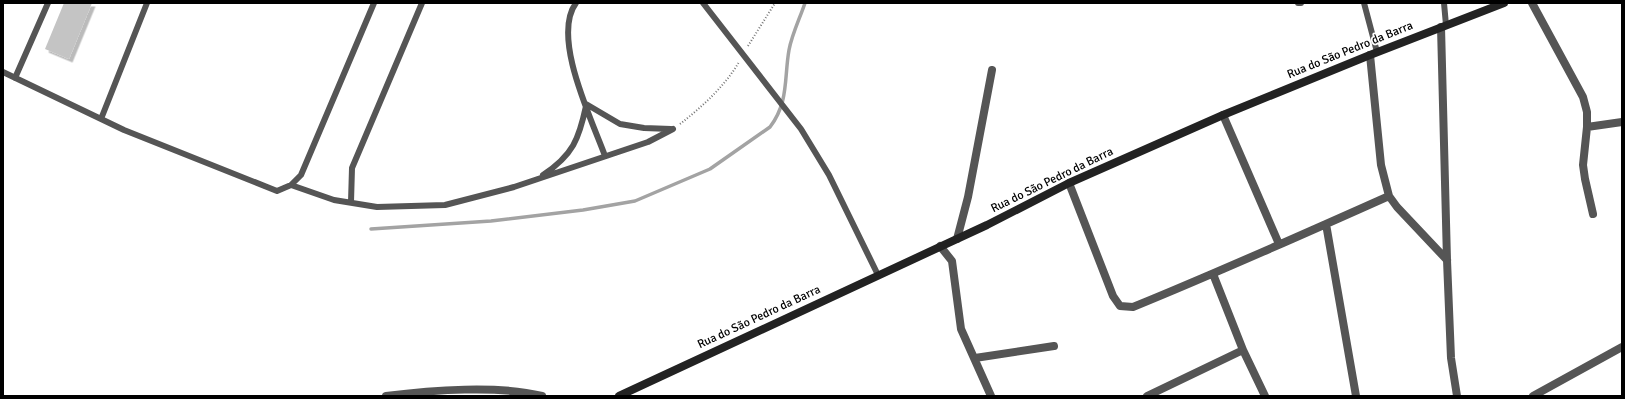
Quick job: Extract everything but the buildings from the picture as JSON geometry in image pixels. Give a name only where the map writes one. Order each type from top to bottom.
[{"type":"street","name":"Rua do São Pedro da Barra","points":[[619,396],[956,239],[1069,183],[1223,115],[1374,53],[1504,3]]},
{"type":"street","points":[[1532,3],[1583,97],[1587,112],[1583,165],[1593,214]]},
{"type":"street","points":[[1443,26],[1447,260],[1451,358],[1457,396]]},
{"type":"street","points":[[1374,53],[1381,165],[1389,196],[1407,218],[1447,260]]},
{"type":"street","points":[[956,239],[968,197],[992,70]]},
{"type":"street","points":[[1223,115],[1279,244]]},
{"type":"street","points":[[1587,127],[1622,122]]},
{"type":"street","points":[[1069,183],[1113,296],[1120,306],[1133,307],[1213,274],[1389,196]]},
{"type":"street","points":[[1326,224],[1356,396]]},
{"type":"street","points":[[940,246],[952,262],[961,329],[991,396]]},
{"type":"street","points":[[1213,274],[1243,350],[1265,396]]},
{"type":"street","points":[[974,358],[1054,346]]},
{"type":"street","points":[[1533,396],[1622,347]]},
{"type":"street","points":[[1147,396],[1243,350]]},
{"type":"street","points":[[386,396],[449,391],[510,390],[542,396]]},
{"type":"lane","points":[[15,78],[48,3]]},
{"type":"lane","points":[[101,119],[147,3]]},
{"type":"lane","points":[[3,72],[101,119],[277,191],[291,185],[301,175],[374,3]]},
{"type":"lane","points":[[351,202],[352,168],[422,3]]},
{"type":"lane","points":[[576,3],[567,34],[571,62],[605,156]]},
{"type":"lane","points":[[703,3],[801,129],[829,175],[878,275]]},
{"type":"lane","points":[[1364,3],[1374,53]]},
{"type":"lane","points":[[1443,26],[1444,3]]},
{"type":"lane","points":[[537,179],[555,167],[568,154],[581,131],[586,104]]},
{"type":"lane","points":[[586,104],[620,124],[644,128],[673,129]]},
{"type":"lane","points":[[291,185],[334,200],[377,207],[445,205],[537,179],[648,142],[673,129]]},
{"type":"path","points":[[746,50],[775,3]]},
{"type":"path","points":[[673,129],[699,109],[734,71],[742,57]]},
{"type":"waterway","points":[[371,229],[491,221],[583,210],[635,201],[710,169],[770,127],[776,118],[785,90],[790,44],[805,3]]}]
